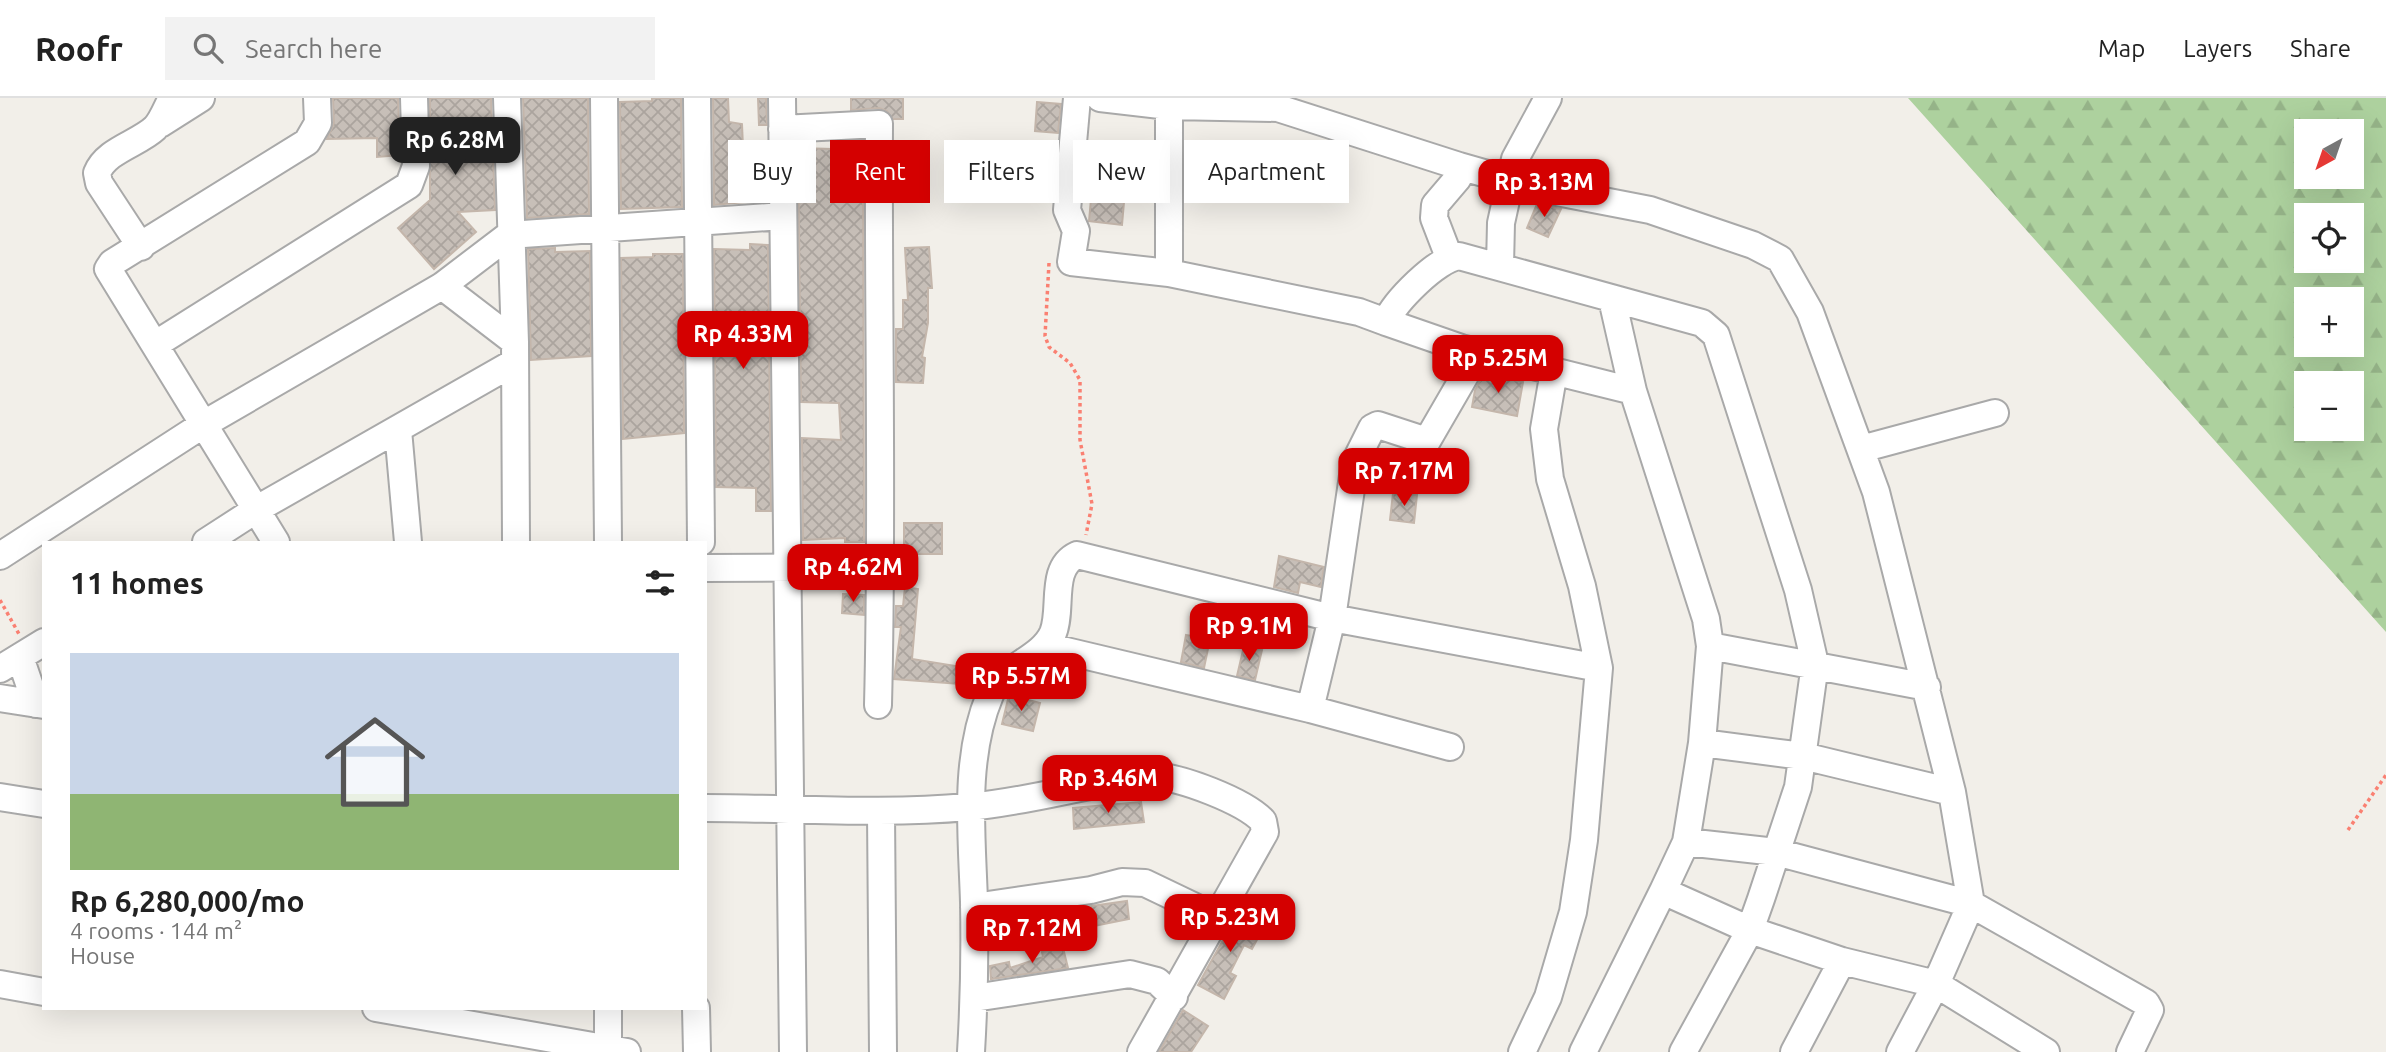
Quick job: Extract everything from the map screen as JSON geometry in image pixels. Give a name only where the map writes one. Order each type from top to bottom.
[{"type":"street","points":[[156,127],[172,98]]},
{"type":"street","points":[[141,247],[99,183],[97,173],[109,158],[201,98]]},
{"type":"street","points":[[275,541],[108,269],[110,264],[307,142],[318,122],[317,98]]},
{"type":"street","points":[[156,344],[409,185],[416,166],[414,98]]},
{"type":"street","points":[[507,98],[509,235],[515,352],[516,541]]},
{"type":"street","points":[[604,98],[608,541]]},
{"type":"street","points":[[697,98],[701,541]]},
{"type":"street","points":[[782,98],[793,1052]]},
{"type":"street","points":[[1077,98],[1067,210],[1076,231],[1071,262],[1168,273],[1359,312],[1478,353],[1633,391]]},
{"type":"street","points":[[1100,98],[1169,106],[1278,108],[1536,188],[1650,210],[1753,245],[1780,259],[1810,312],[1861,450],[1927,687],[1952,792],[1971,904],[1936,984],[1900,1052]]},
{"type":"street","points":[[1500,267],[1501,223],[1515,159],[1548,98]]},
{"type":"street","points":[[1168,273],[1169,106]]},
{"type":"street","points":[[782,129],[879,124],[878,426],[882,567],[878,705]]},
{"type":"street","points":[[1449,257],[1434,218],[1435,205],[1458,178],[1459,166]]},
{"type":"street","points":[[0,556],[204,424],[442,286],[509,235],[783,216]]},
{"type":"street","points":[[1386,322],[1391,311],[1449,257],[1459,256],[1702,323],[1716,335],[1798,590],[1815,664],[1798,787],[1750,930],[1683,1052]]},
{"type":"street","points":[[442,286],[515,352]]},
{"type":"street","points":[[1583,1052],[1686,842],[1702,743],[1710,646],[1706,619],[1633,391],[1612,299]]},
{"type":"street","points":[[208,541],[257,509],[398,430],[515,352]]},
{"type":"street","points":[[1310,709],[1332,618],[1355,462],[1368,434],[1378,425],[1427,442],[1478,353]]},
{"type":"street","points":[[1521,1052],[1548,997],[1573,912],[1584,839],[1598,668],[1582,586],[1550,479],[1544,429],[1554,371]]},
{"type":"street","points":[[1861,450],[1995,413]]},
{"type":"street","points":[[398,430],[408,541]]},
{"type":"street","points":[[971,1052],[974,998],[972,807],[976,745],[990,694],[1007,672],[1045,646],[1056,623],[1063,567],[1077,555],[1332,618],[1598,668]]},
{"type":"street","points":[[707,568],[882,567]]},
{"type":"street","points":[[1045,646],[1310,709],[1450,747]]},
{"type":"street","points":[[1710,646],[1927,687]]},
{"type":"street","points":[[0,698],[40,704],[23,655]]},
{"type":"street","points":[[1702,743],[1803,756],[1952,792]]},
{"type":"street","points":[[707,808],[790,808],[881,813],[972,807],[1153,776],[1180,780],[1249,810],[1265,826],[1265,832],[1141,1052]]},
{"type":"street","points":[[0,797],[42,804]]},
{"type":"street","points":[[881,813],[883,1052]]},
{"type":"street","points":[[1686,842],[1776,852],[1971,904],[2146,1003],[2150,1010],[2130,1052]]},
{"type":"street","points":[[974,906],[1091,890],[1122,882],[1145,883],[1218,918]]},
{"type":"street","points":[[1663,891],[1750,930],[1842,961],[1936,984],[2046,1052]]},
{"type":"street","points":[[1794,1052],[1842,961]]},
{"type":"street","points":[[974,998],[1130,974],[1157,981],[1174,997]]},
{"type":"street","points":[[0,984],[42,992]]},
{"type":"street","points":[[411,1011],[512,1019],[617,1050],[608,1010]]},
{"type":"street","points":[[696,1010],[696,1052]]},
{"type":"path","points":[[1047,269],[1046,342],[1053,352],[1070,363],[1080,380],[1080,440],[1091,504],[1089,524],[1077,555]]},
{"type":"path","points":[[0,600],[23,655]]},
{"type":"path","points":[[2348,830],[2386,775]]},
{"type":"green space","points":[[1908,98],[2386,98],[2386,632]]},
{"type":"building","points":[[333,98],[398,98],[400,155],[377,157],[377,138],[327,139],[334,123]]},
{"type":"building","points":[[430,98],[491,98],[495,210],[458,212],[476,232],[434,269],[398,228],[430,200]]},
{"type":"building","points":[[523,98],[588,98],[589,214],[527,218]]},
{"type":"building","points":[[652,98],[681,98],[682,207],[621,209],[620,102],[652,101]]},
{"type":"building","points":[[713,98],[728,98],[729,122],[742,124],[743,140],[728,140],[728,203],[735,203],[714,205]]},
{"type":"building","points":[[758,98],[766,98],[767,125],[759,125]]},
{"type":"building","points":[[851,98],[903,98],[903,119],[893,119],[887,111],[879,108],[851,110]]},
{"type":"building","points":[[1037,102],[1061,104],[1058,133],[1035,131]]},
{"type":"building","points":[[816,149],[830,149],[830,203],[863,203],[864,542],[845,542],[845,538],[803,540],[802,438],[841,440],[839,403],[801,402],[799,203],[816,203]]},
{"type":"building","points":[[1091,203],[1124,203],[1122,225],[1089,221]]},
{"type":"building","points":[[1537,204],[1561,209],[1548,237],[1527,228]]},
{"type":"building","points":[[750,244],[768,245],[771,511],[756,511],[756,488],[716,487],[714,249],[750,250]]},
{"type":"building","points":[[929,247],[932,288],[928,288],[928,323],[922,357],[925,358],[923,383],[896,382],[896,329],[903,329],[903,300],[908,300],[905,248]]},
{"type":"building","points":[[555,248],[555,252],[590,251],[591,356],[531,360],[528,249]]},
{"type":"building","points":[[653,254],[683,254],[684,433],[623,439],[621,258],[653,257]]},
{"type":"building","points":[[1484,374],[1523,382],[1517,416],[1472,407],[1475,390]]},
{"type":"building","points":[[1393,493],[1417,495],[1414,523],[1390,520]]},
{"type":"building","points":[[904,523],[942,523],[942,554],[904,554]]},
{"type":"building","points":[[1279,556],[1324,567],[1321,587],[1300,582],[1298,593],[1274,587]]},
{"type":"building","points":[[905,587],[918,589],[912,659],[962,667],[960,684],[894,679],[901,627],[895,627],[896,606],[903,606]]},
{"type":"building","points":[[843,594],[864,595],[864,615],[842,613]]},
{"type":"building","points":[[1186,635],[1210,639],[1204,668],[1181,662]]},
{"type":"building","points":[[1244,646],[1262,650],[1255,680],[1237,676]]},
{"type":"building","points":[[1009,695],[1040,703],[1033,731],[1002,724]]},
{"type":"building","points":[[1141,802],[1144,822],[1074,829],[1073,808]]},
{"type":"building","points":[[1127,901],[1129,919],[1079,929],[1080,940],[1054,944],[1049,912]]},
{"type":"building","points":[[1239,911],[1265,925],[1252,949],[1244,945],[1230,973],[1236,976],[1224,999],[1198,985]]},
{"type":"building","points":[[1063,948],[1068,968],[991,979],[990,966],[1009,962],[1010,968],[1043,957],[1042,952]]},
{"type":"building","points":[[1183,1010],[1208,1026],[1191,1052],[1159,1052]]}]
